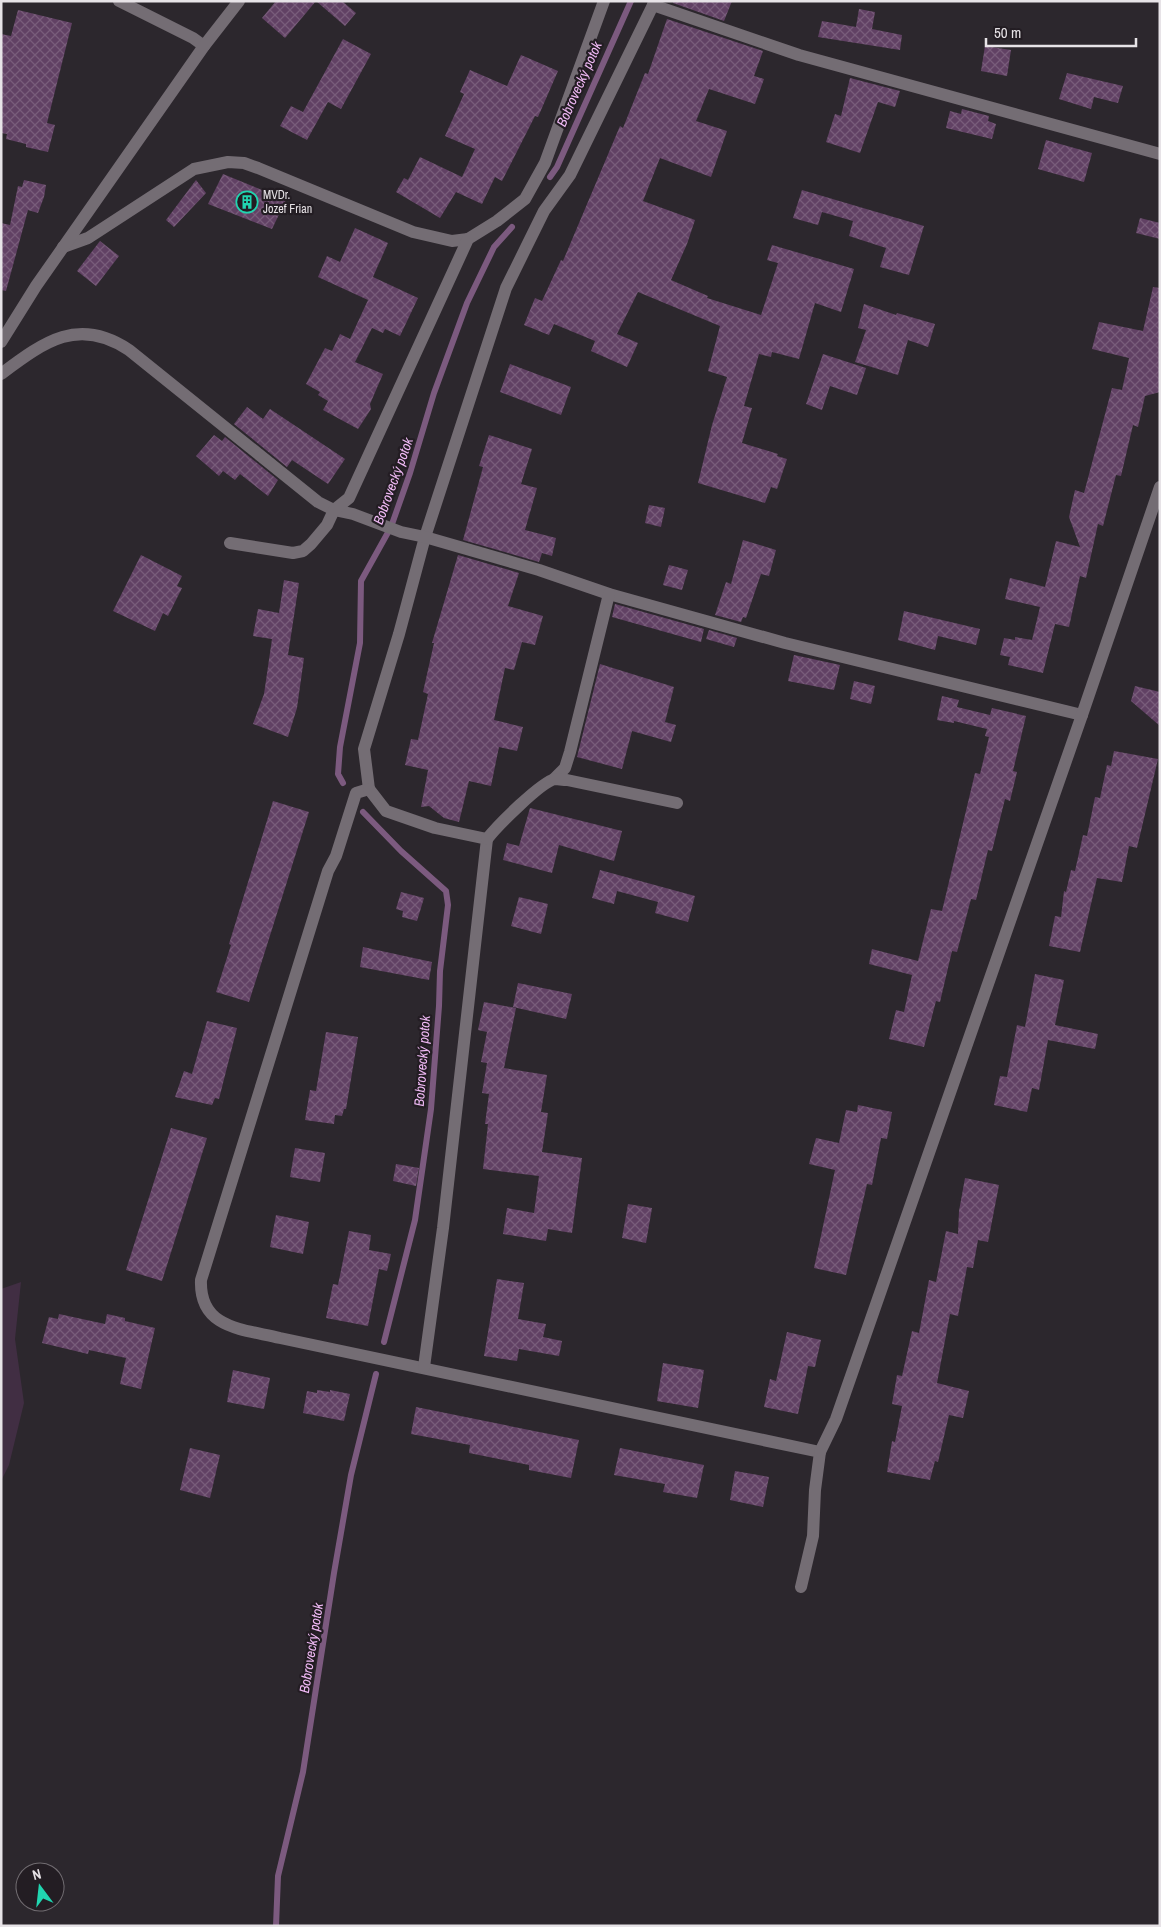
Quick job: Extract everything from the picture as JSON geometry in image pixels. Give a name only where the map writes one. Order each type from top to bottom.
[{"type":"street","points":[[119,1],[193,38],[204,46]]},
{"type":"street","points":[[1,342],[63,247],[204,46],[239,1]]},
{"type":"street","points":[[63,247],[88,238],[194,169],[228,162],[244,163],[258,168],[413,232],[452,241],[468,239],[491,225],[525,199],[545,163],[604,1]]},
{"type":"street","points":[[487,839],[435,828],[386,811],[369,789],[364,749],[399,634],[425,537],[506,288],[544,211],[570,175],[654,3],[799,55],[1160,154]]},
{"type":"street","points":[[525,199],[544,211]]},
{"type":"street","points":[[230,544],[293,553],[303,551],[328,524],[334,510],[349,498],[468,239]]},
{"type":"street","points":[[1,374],[31,351],[60,337],[82,333],[104,337],[129,350],[318,502],[334,510],[353,514],[401,532],[425,537],[539,570],[609,594],[785,643],[1082,715]]},
{"type":"street","points":[[801,1587],[813,1536],[815,1490],[820,1452],[836,1419],[1160,487]]},
{"type":"street","points":[[424,1368],[487,839],[501,822],[565,768],[609,594]]},
{"type":"street","points":[[554,779],[567,780],[677,803]]},
{"type":"street","points":[[369,789],[356,793],[336,856],[328,871],[235,1167],[201,1280],[200,1292],[208,1311],[223,1324],[280,1338],[820,1452]]},
{"type":"shaded area","points":[[21,1282],[15,1339],[24,1403],[9,1465],[1,1481],[1,1289]]},
{"type":"building","points":[[276,1],[316,1],[285,38],[262,18]]},
{"type":"building","points":[[316,1],[342,1],[356,13],[345,26]]},
{"type":"building","points":[[674,1],[732,1],[724,21],[673,3]]},
{"type":"building","points":[[859,9],[875,12],[872,29],[902,35],[900,50],[818,37],[822,21],[856,27]]},
{"type":"building","points":[[18,10],[72,23],[47,123],[55,125],[48,152],[26,147],[26,144],[6,139],[7,134],[1,133],[1,34],[11,36]]},
{"type":"building","points":[[667,19],[763,51],[754,76],[764,79],[755,104],[709,89],[696,121],[727,131],[711,177],[660,158],[643,201],[695,220],[671,280],[708,296],[707,298],[761,315],[778,263],[767,260],[772,245],[854,269],[841,312],[815,303],[799,359],[772,352],[771,357],[759,354],[744,406],[752,408],[742,443],[778,454],[777,456],[787,459],[777,489],[771,487],[765,503],[698,483],[712,425],[727,377],[708,371],[720,326],[638,292],[617,334],[638,343],[627,367],[591,351],[595,341],[554,324],[549,335],[524,325],[535,298],[542,301],[561,260],[563,261],[620,126],[623,128],[645,73],[648,74]]},
{"type":"building","points":[[343,39],[371,54],[341,109],[328,102],[307,140],[280,126],[291,106],[303,112]]},
{"type":"building","points":[[985,46],[1011,50],[1007,76],[981,71]]},
{"type":"building","points":[[521,55],[558,71],[538,117],[535,116],[502,181],[495,177],[482,204],[456,192],[440,218],[396,192],[404,178],[408,180],[420,157],[462,177],[475,149],[445,136],[464,94],[460,92],[470,70],[507,86]]},
{"type":"building","points":[[1067,73],[1123,86],[1118,103],[1094,97],[1091,109],[1059,99]]},
{"type":"building","points":[[850,78],[900,91],[895,107],[878,102],[860,153],[826,142],[835,114],[841,116]]},
{"type":"building","points":[[962,109],[989,116],[988,121],[996,124],[992,139],[946,128],[950,111],[961,114]]},
{"type":"building","points":[[1046,140],[1092,153],[1084,182],[1038,169]]},
{"type":"building","name":"MVDr. Jozef Frian","points":[[223,174],[286,200],[272,229],[208,204]]},
{"type":"building","points":[[24,180],[46,185],[38,213],[28,210],[6,291],[1,290],[1,223],[10,225],[18,186],[22,187]]},
{"type":"building","points":[[196,180],[206,193],[174,227],[166,220]]},
{"type":"building","points":[[802,190],[924,226],[909,275],[880,267],[886,248],[849,236],[853,221],[822,212],[818,225],[793,218]]},
{"type":"building","points":[[1140,218],[1160,223],[1160,239],[1136,233]]},
{"type":"building","points":[[355,228],[388,243],[373,277],[418,298],[400,336],[385,329],[383,333],[372,328],[355,362],[383,374],[370,404],[371,409],[358,429],[323,410],[328,401],[318,395],[320,392],[306,384],[325,348],[332,351],[340,334],[350,339],[368,300],[318,277],[327,256],[340,262]]},
{"type":"building","points":[[100,241],[119,256],[96,286],[77,271]]},
{"type":"building","points":[[1153,287],[1160,288],[1160,392],[1145,396],[1138,427],[1133,425],[1121,476],[1116,475],[1103,526],[1098,524],[1086,578],[1080,576],[1069,627],[1055,624],[1043,673],[1008,665],[1010,657],[1000,655],[1004,638],[1015,640],[1015,637],[1032,640],[1040,607],[1005,599],[1010,578],[1045,587],[1056,541],[1080,547],[1069,517],[1075,490],[1084,493],[1112,388],[1122,390],[1129,358],[1092,349],[1099,322],[1143,331]]},
{"type":"building","points":[[864,304],[896,315],[897,313],[935,324],[928,347],[908,340],[898,375],[855,362],[866,330],[858,328]]},
{"type":"building","points":[[823,354],[866,368],[857,395],[830,386],[822,410],[806,404]]},
{"type":"building","points":[[510,364],[571,387],[561,415],[500,392]]},
{"type":"building","points":[[247,407],[263,419],[270,409],[345,459],[328,484],[292,460],[287,467],[234,424]]},
{"type":"building","points":[[214,435],[222,441],[225,437],[278,480],[268,496],[240,474],[235,480],[223,471],[219,476],[196,456]]},
{"type":"building","points":[[489,435],[532,449],[521,484],[537,488],[525,530],[556,538],[552,556],[542,553],[539,562],[463,540],[483,467],[479,466]]},
{"type":"building","points":[[649,505],[665,508],[661,527],[645,523]]},
{"type":"building","points":[[743,540],[776,550],[769,576],[761,574],[746,618],[743,617],[741,622],[715,615],[726,582],[731,584]]},
{"type":"building","points":[[141,555],[182,576],[177,586],[182,588],[168,616],[163,613],[155,631],[113,611]]},
{"type":"building","points":[[458,555],[519,573],[508,606],[543,616],[535,645],[522,642],[514,670],[505,668],[494,720],[523,727],[517,751],[499,747],[491,786],[469,781],[459,822],[444,818],[429,806],[421,807],[428,770],[405,765],[411,739],[418,740],[428,694],[423,692],[434,643],[432,643]]},
{"type":"building","points":[[669,565],[688,570],[682,590],[663,585]]},
{"type":"building","points":[[284,580],[299,583],[288,655],[304,658],[297,708],[288,737],[253,724],[264,694],[272,639],[253,636],[258,609],[279,613]]},
{"type":"building","points":[[615,604],[704,629],[701,642],[612,617]]},
{"type":"building","points":[[904,611],[980,629],[976,645],[938,636],[935,650],[898,640]]},
{"type":"building","points":[[709,630],[737,638],[734,647],[706,639]]},
{"type":"building","points":[[794,655],[840,665],[834,690],[788,681]]},
{"type":"building","points":[[600,664],[674,687],[665,722],[676,725],[671,742],[632,731],[622,769],[577,757]]},
{"type":"building","points":[[854,681],[875,686],[871,704],[850,699]]},
{"type":"building","points":[[1135,686],[1160,692],[1160,726],[1131,701]]},
{"type":"building","points":[[942,696],[959,700],[957,707],[990,715],[992,708],[1026,716],[1013,771],[1017,772],[1010,801],[1005,799],[992,851],[988,850],[976,900],[971,899],[957,952],[952,951],[940,1002],[936,1001],[924,1047],[889,1039],[896,1010],[904,1012],[912,975],[869,964],[872,949],[918,961],[931,909],[942,911],[975,773],[980,774],[989,737],[985,736],[987,729],[954,721],[954,723],[937,720]]},
{"type":"building","points":[[1114,751],[1158,759],[1137,848],[1129,846],[1122,882],[1097,878],[1080,952],[1049,946],[1055,916],[1061,917],[1064,891],[1066,892],[1071,870],[1075,871],[1083,835],[1087,836],[1095,797],[1100,798],[1107,765],[1111,766]]},
{"type":"building","points":[[273,801],[309,812],[249,1002],[216,992]]},
{"type":"building","points":[[530,808],[622,831],[614,861],[559,845],[552,873],[503,860],[507,843],[519,846]]},
{"type":"building","points":[[600,870],[695,896],[688,922],[655,913],[658,902],[617,891],[614,904],[592,898]]},
{"type":"building","points":[[401,892],[424,898],[417,921],[402,917],[403,911],[396,909]]},
{"type":"building","points":[[519,897],[548,904],[541,934],[511,926]]},
{"type":"building","points":[[363,947],[432,962],[429,980],[360,967]]},
{"type":"building","points":[[1035,974],[1064,980],[1055,1025],[1098,1034],[1095,1049],[1048,1040],[1039,1090],[1032,1088],[1027,1112],[994,1105],[1000,1076],[1007,1077],[1017,1025],[1025,1027]]},
{"type":"building","points":[[518,983],[572,994],[566,1019],[513,1007]]},
{"type":"building","points":[[484,1002],[516,1008],[504,1068],[547,1075],[541,1112],[548,1113],[542,1152],[582,1158],[572,1233],[548,1229],[546,1241],[503,1234],[507,1208],[534,1213],[539,1176],[483,1169],[488,1124],[485,1124],[489,1094],[482,1093],[487,1063],[481,1062],[487,1032],[478,1030]]},
{"type":"building","points":[[207,1021],[237,1028],[219,1099],[215,1098],[212,1105],[175,1097],[184,1071],[192,1074]]},
{"type":"building","points":[[326,1032],[358,1037],[346,1109],[344,1109],[342,1116],[335,1115],[334,1124],[305,1120],[310,1090],[316,1091]]},
{"type":"building","points":[[858,1105],[892,1112],[887,1139],[881,1138],[872,1185],[867,1184],[846,1275],[814,1268],[835,1170],[809,1164],[816,1138],[839,1143],[846,1110],[857,1112]]},
{"type":"building","points":[[171,1128],[207,1138],[162,1281],[126,1270]]},
{"type":"building","points":[[295,1148],[325,1153],[320,1182],[290,1177]]},
{"type":"building","points":[[396,1164],[419,1168],[416,1186],[393,1181]]},
{"type":"building","points":[[965,1178],[999,1185],[988,1242],[978,1240],[973,1268],[967,1267],[958,1316],[950,1314],[937,1383],[969,1391],[963,1418],[949,1415],[938,1462],[935,1461],[930,1480],[887,1472],[892,1441],[895,1442],[902,1406],[892,1404],[897,1375],[902,1376],[912,1331],[919,1333],[929,1280],[936,1282],[946,1231],[958,1234],[959,1211]]},
{"type":"building","points":[[628,1204],[652,1208],[646,1243],[622,1238]]},
{"type":"building","points":[[276,1215],[309,1222],[303,1254],[270,1247]]},
{"type":"building","points":[[349,1231],[371,1235],[369,1250],[391,1254],[387,1271],[379,1269],[368,1326],[326,1318],[333,1284],[338,1285]]},
{"type":"building","points":[[497,1279],[524,1283],[518,1319],[546,1324],[543,1337],[562,1341],[559,1356],[519,1349],[517,1361],[484,1356]]},
{"type":"building","points":[[59,1314],[105,1324],[107,1314],[125,1318],[125,1321],[155,1328],[141,1389],[120,1384],[126,1358],[89,1350],[88,1354],[42,1343],[49,1317],[58,1319]]},
{"type":"building","points":[[787,1332],[821,1340],[815,1367],[808,1366],[798,1414],[764,1407],[770,1379],[776,1381]]},
{"type":"building","points":[[663,1363],[704,1370],[698,1408],[657,1401]]},
{"type":"building","points":[[233,1370],[270,1378],[264,1409],[227,1402]]},
{"type":"building","points":[[317,1390],[330,1392],[330,1390],[350,1394],[344,1421],[303,1413],[307,1391],[317,1393]]},
{"type":"building","points":[[416,1407],[579,1440],[571,1478],[529,1470],[529,1465],[469,1453],[470,1445],[411,1434]]},
{"type":"building","points":[[190,1448],[220,1455],[210,1498],[180,1490]]},
{"type":"building","points":[[620,1448],[704,1465],[697,1498],[663,1492],[665,1484],[614,1475]]},
{"type":"building","points":[[735,1471],[769,1477],[763,1507],[730,1500]]},
{"type":"waterway","name":"Bobrovecký potok","points":[[550,177],[557,167],[631,1]]},
{"type":"waterway","name":"Bobrovecký potok","points":[[343,783],[338,774],[340,747],[360,643],[361,581],[391,527],[410,473],[434,393],[467,303],[494,247],[512,227]]},
{"type":"waterway","name":"Bobrovecký potok","points":[[363,812],[401,851],[446,891],[448,905],[440,971],[431,1109],[415,1220],[384,1342]]},
{"type":"waterway","name":"Bobrovecký potok","points":[[276,1926],[278,1876],[303,1772],[351,1475],[376,1374]]},
{"type":"place","name":"MVDr. Jozef Frian","points":[[247,202]]}]
